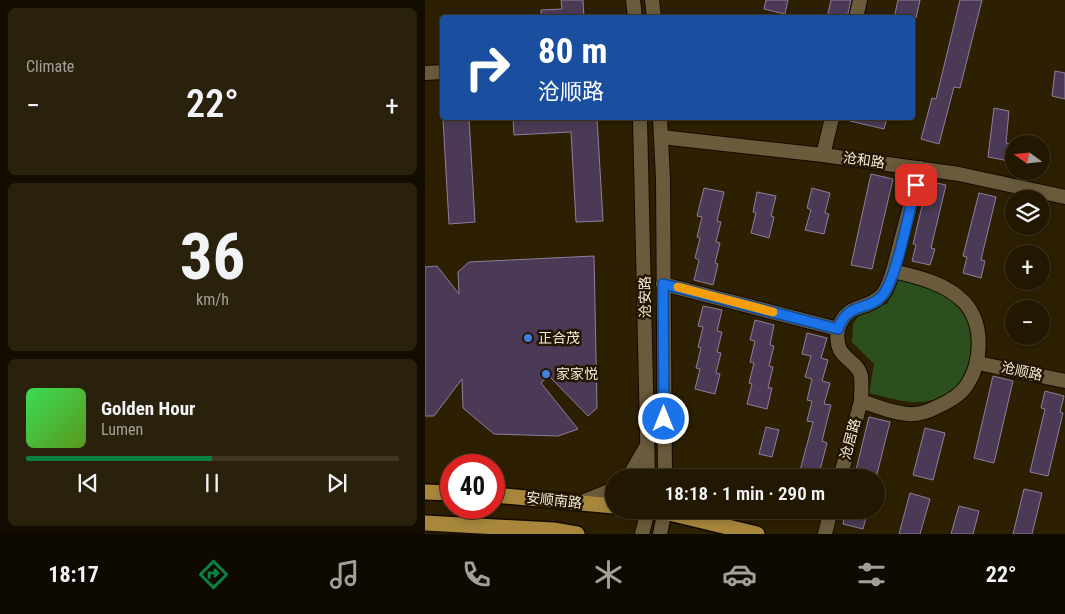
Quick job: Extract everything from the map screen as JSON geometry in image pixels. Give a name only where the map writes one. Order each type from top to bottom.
[{"type":"main road","points":[[425,492],[440,493]]},
{"type":"main road","name":"安顺南路","points":[[505,495],[605,505]]},
{"type":"main road","points":[[697,519],[757,534]]},
{"type":"main road","points":[[425,523],[577,534]]},
{"type":"street","points":[[633,0],[635,15]]},
{"type":"street","points":[[653,0],[654,15]]},
{"type":"street","points":[[857,15],[860,0]]},
{"type":"street","points":[[425,74],[440,72]]},
{"type":"street","name":"沧安路","points":[[640,120],[647,469]]},
{"type":"street","name":"沧安路","points":[[660,120],[665,469]]},
{"type":"street","points":[[823,154],[832,120]]},
{"type":"street","name":"沧和路","points":[[661,136],[823,154],[920,168],[959,174],[1065,197]]},
{"type":"street","points":[[893,271],[933,282],[951,291],[965,304],[976,324],[978,362],[967,387],[949,402],[929,411],[909,415],[861,400],[861,376],[839,349],[838,329],[849,312],[860,305],[874,302],[883,295],[893,271],[920,168]]},
{"type":"street","points":[[663,284],[838,329]]},
{"type":"street","name":"沧顺路","points":[[978,362],[1065,381]]},
{"type":"street","name":"沧居路","points":[[842,469],[861,400]]},
{"type":"street","points":[[633,469],[647,444]]},
{"type":"street","points":[[582,502],[605,493]]},
{"type":"street","points":[[643,534],[646,519]]},
{"type":"street","points":[[660,534],[663,519]]},
{"type":"street","points":[[825,534],[829,519]]},
{"type":"green space","points":[[899,279],[950,293],[967,308],[972,321],[976,349],[974,362],[960,383],[940,398],[925,402],[909,402],[869,393],[874,364],[852,342],[853,324],[863,309],[887,304]]},
{"type":"building","points":[[561,0],[583,0],[584,15],[541,15],[541,10],[562,9]]},
{"type":"building","points":[[766,0],[788,0],[785,14],[764,9]]},
{"type":"building","points":[[831,0],[851,0],[848,15],[828,15]]},
{"type":"building","points":[[898,0],[920,0],[916,18],[915,15],[895,15]]},
{"type":"building","points":[[960,0],[982,0],[960,88],[954,87],[939,144],[921,139],[932,98],[936,99]]},
{"type":"building","points":[[1055,71],[1065,73],[1065,99],[1052,96]]},
{"type":"building","points":[[994,108],[1009,111],[1007,135],[1005,135],[1005,160],[988,157]]},
{"type":"building","points":[[443,120],[469,120],[475,222],[449,224]]},
{"type":"building","points":[[513,120],[597,120],[603,221],[576,222],[571,132],[514,135]]},
{"type":"building","points":[[850,120],[886,120],[884,129]]},
{"type":"building","points":[[871,174],[893,179],[872,269],[851,265]]},
{"type":"building","points":[[928,181],[946,185],[931,248],[935,249],[930,265],[912,261],[916,245],[913,244]]},
{"type":"building","points":[[704,188],[724,192],[717,221],[721,222],[716,242],[720,243],[715,263],[718,264],[713,285],[694,280],[699,260],[695,258],[700,238],[697,237],[702,217],[697,216]]},
{"type":"building","points":[[812,188],[830,193],[825,213],[829,214],[824,234],[805,230],[811,210],[807,208]]},
{"type":"building","points":[[757,192],[776,196],[771,216],[774,217],[769,238],[751,233],[756,213],[753,212]]},
{"type":"building","points":[[979,193],[996,197],[981,260],[985,261],[981,278],[963,273],[967,257],[963,256]]},
{"type":"building","name":"正合茂","points":[[594,256],[597,408],[588,416],[549,376],[541,383],[578,429],[558,436],[494,434],[463,408],[462,379],[434,416],[425,416],[425,267],[437,266],[459,294],[458,272],[469,262]]},
{"type":"building","points":[[703,306],[722,310],[717,331],[722,332],[717,352],[721,353],[716,373],[720,374],[715,394],[695,389],[700,369],[696,368],[701,348],[698,347],[703,327],[698,326]]},
{"type":"building","points":[[755,320],[774,325],[770,345],[774,346],[769,366],[773,367],[768,388],[772,388],[767,409],[747,404],[752,384],[749,383],[754,363],[750,362],[755,341],[750,340]]},
{"type":"building","points":[[807,333],[827,338],[821,358],[828,360],[822,381],[830,383],[824,404],[831,405],[822,441],[827,443],[820,469],[800,469],[813,422],[807,421],[812,401],[807,400],[812,379],[805,377],[811,356],[802,354]]},
{"type":"building","points":[[993,376],[1013,381],[994,463],[974,458]]},
{"type":"building","points":[[1045,391],[1064,396],[1060,412],[1063,413],[1048,476],[1030,472],[1045,409],[1041,408]]},
{"type":"building","points":[[869,417],[890,422],[878,469],[856,469]]},
{"type":"building","points":[[766,427],[779,430],[772,457],[759,454]]},
{"type":"building","points":[[925,428],[945,433],[933,480],[913,475]]},
{"type":"building","points":[[1024,489],[1042,493],[1032,534],[1013,534]]},
{"type":"building","points":[[910,493],[930,499],[920,534],[899,534]]},
{"type":"building","points":[[959,506],[979,511],[973,534],[951,534]]},
{"type":"building","points":[[844,519],[866,519],[863,529],[843,524]]},
{"type":"slow traffic","points":[[678,287],[773,312]]},
{"type":"place","name":"正合茂","points":[[528,338]]},
{"type":"place","name":"家家悦","points":[[546,374]]},
{"type":"route","points":[[664,419],[663,284],[838,329],[844,316],[854,308],[874,302],[883,295],[893,271],[916,185]]}]
